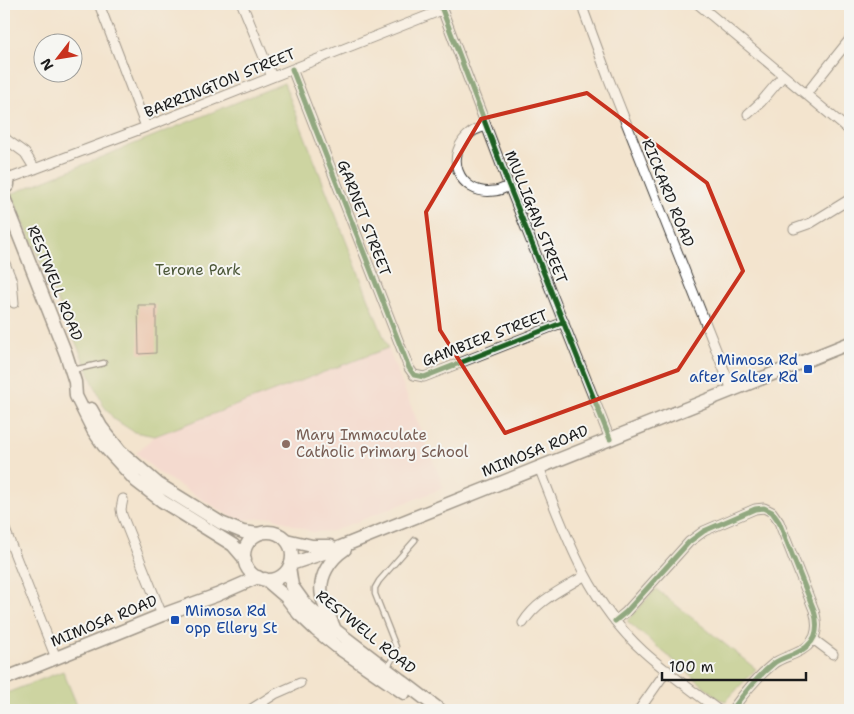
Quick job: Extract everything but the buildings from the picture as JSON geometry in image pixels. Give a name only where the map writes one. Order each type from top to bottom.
[{"type":"main road","name":"RESTWELL ROAD","points":[[4,198],[73,376],[110,440],[128,460],[158,484],[221,523],[243,532],[258,534]]},
{"type":"main road","name":"MIMOSA ROAD","points":[[290,566],[732,390],[850,346]]},
{"type":"main road","name":"RESTWELL ROAD","points":[[73,376],[76,396],[83,412],[104,446],[121,466],[150,492],[233,545],[246,563]]},
{"type":"main road","points":[[273,532],[286,540],[292,553],[290,566],[279,577],[261,578],[246,563],[245,551],[248,544],[258,534],[273,532]]},
{"type":"main road","points":[[335,630],[321,595],[322,581],[327,567],[339,552],[362,538]]},
{"type":"main road","name":"MIMOSA ROAD","points":[[286,540],[312,546],[344,545]]},
{"type":"main road","name":"MIMOSA ROAD","points":[[217,595],[246,563]]},
{"type":"main road","name":"RESTWELL ROAD","points":[[290,566],[292,586],[305,604],[383,673],[429,710]]},
{"type":"main road","name":"MIMOSA ROAD","points":[[4,679],[261,578]]},
{"type":"main road","name":"RESTWELL ROAD","points":[[261,578],[286,598],[311,626],[336,646],[383,673],[440,710]]},
{"type":"street","points":[[99,4],[146,127]]},
{"type":"street","points":[[242,4],[272,77]]},
{"type":"street","name":"RICKARD ROAD","points":[[584,4],[584,12],[608,77],[732,390]]},
{"type":"street","points":[[698,4],[850,131]]},
{"type":"street","name":"BARRINGTON STREET","points":[[5,181],[272,77],[441,7]]},
{"type":"street","name":"MULLIGAN STREET","points":[[441,7],[509,186],[610,439]]},
{"type":"street","points":[[806,94],[850,39]]},
{"type":"street","name":"GARNET STREET","points":[[292,69],[408,368],[414,375]]},
{"type":"street","points":[[748,114],[783,76]]},
{"type":"street","points":[[486,126],[472,132],[458,148],[455,160],[458,172],[466,183],[477,190],[494,191],[509,186]]},
{"type":"street","points":[[4,136],[25,153],[34,169]]},
{"type":"street","points":[[794,229],[811,222],[850,199]]},
{"type":"street","points":[[4,260],[12,282],[14,303]]},
{"type":"street","name":"GAMBIER STREET","points":[[414,375],[424,376],[564,322]]},
{"type":"street","points":[[539,467],[566,538],[595,594],[615,621],[642,651],[718,710]]},
{"type":"street","points":[[123,499],[122,515],[162,616]]},
{"type":"street","points":[[615,621],[626,612],[689,542],[704,531],[755,509],[764,508],[772,512],[779,522],[814,610],[817,623],[816,632],[807,647],[776,661],[761,674],[745,691],[732,710]]},
{"type":"street","points":[[4,527],[56,658]]},
{"type":"street","points":[[523,623],[528,613],[537,606],[584,576]]},
{"type":"street","points":[[813,639],[833,654]]},
{"type":"street","points":[[638,710],[667,670]]},
{"type":"street","points":[[250,710],[275,694],[300,683]]},
{"type":"lane","points":[[73,376],[104,363]]},
{"type":"lane","points":[[383,673],[394,656],[396,647],[375,594],[375,588],[415,540]]},
{"type":"highlighted area","points":[[587,93],[707,183],[743,271],[678,370],[505,433],[440,330],[426,212],[481,119]]},
{"type":"shaded area","name":"Mary Immaculate Catholic Primary School","points":[[388,348],[444,488],[332,531],[312,532],[272,517],[241,520],[228,515],[159,473],[136,453],[155,436]]},
{"type":"green space","name":"Terone Park","points":[[284,83],[388,348],[155,436],[134,432],[114,419],[103,405],[11,194]]},
{"type":"green space","points":[[656,589],[756,669],[726,701],[719,699],[627,621]]},
{"type":"green space","points":[[63,671],[79,710],[4,710],[4,694]]},
{"type":"cycle path","points":[[440,4],[509,186],[610,439]]},
{"type":"cycle path","points":[[292,69],[409,368],[414,375],[424,377],[564,322]]},
{"type":"cycle path","points":[[615,621],[626,612],[689,542],[704,531],[755,509],[764,508],[772,512],[779,522],[814,610],[816,631],[812,642],[807,646],[775,662],[762,674],[732,710]]},
{"type":"place","name":"Mimosa Rd after Salter Rd","points":[[808,369]]},
{"type":"place","name":"Mary Immaculate Catholic Primary School","points":[[286,444]]},
{"type":"place","name":"Mimosa Rd opp Ellery St","points":[[175,620]]}]
